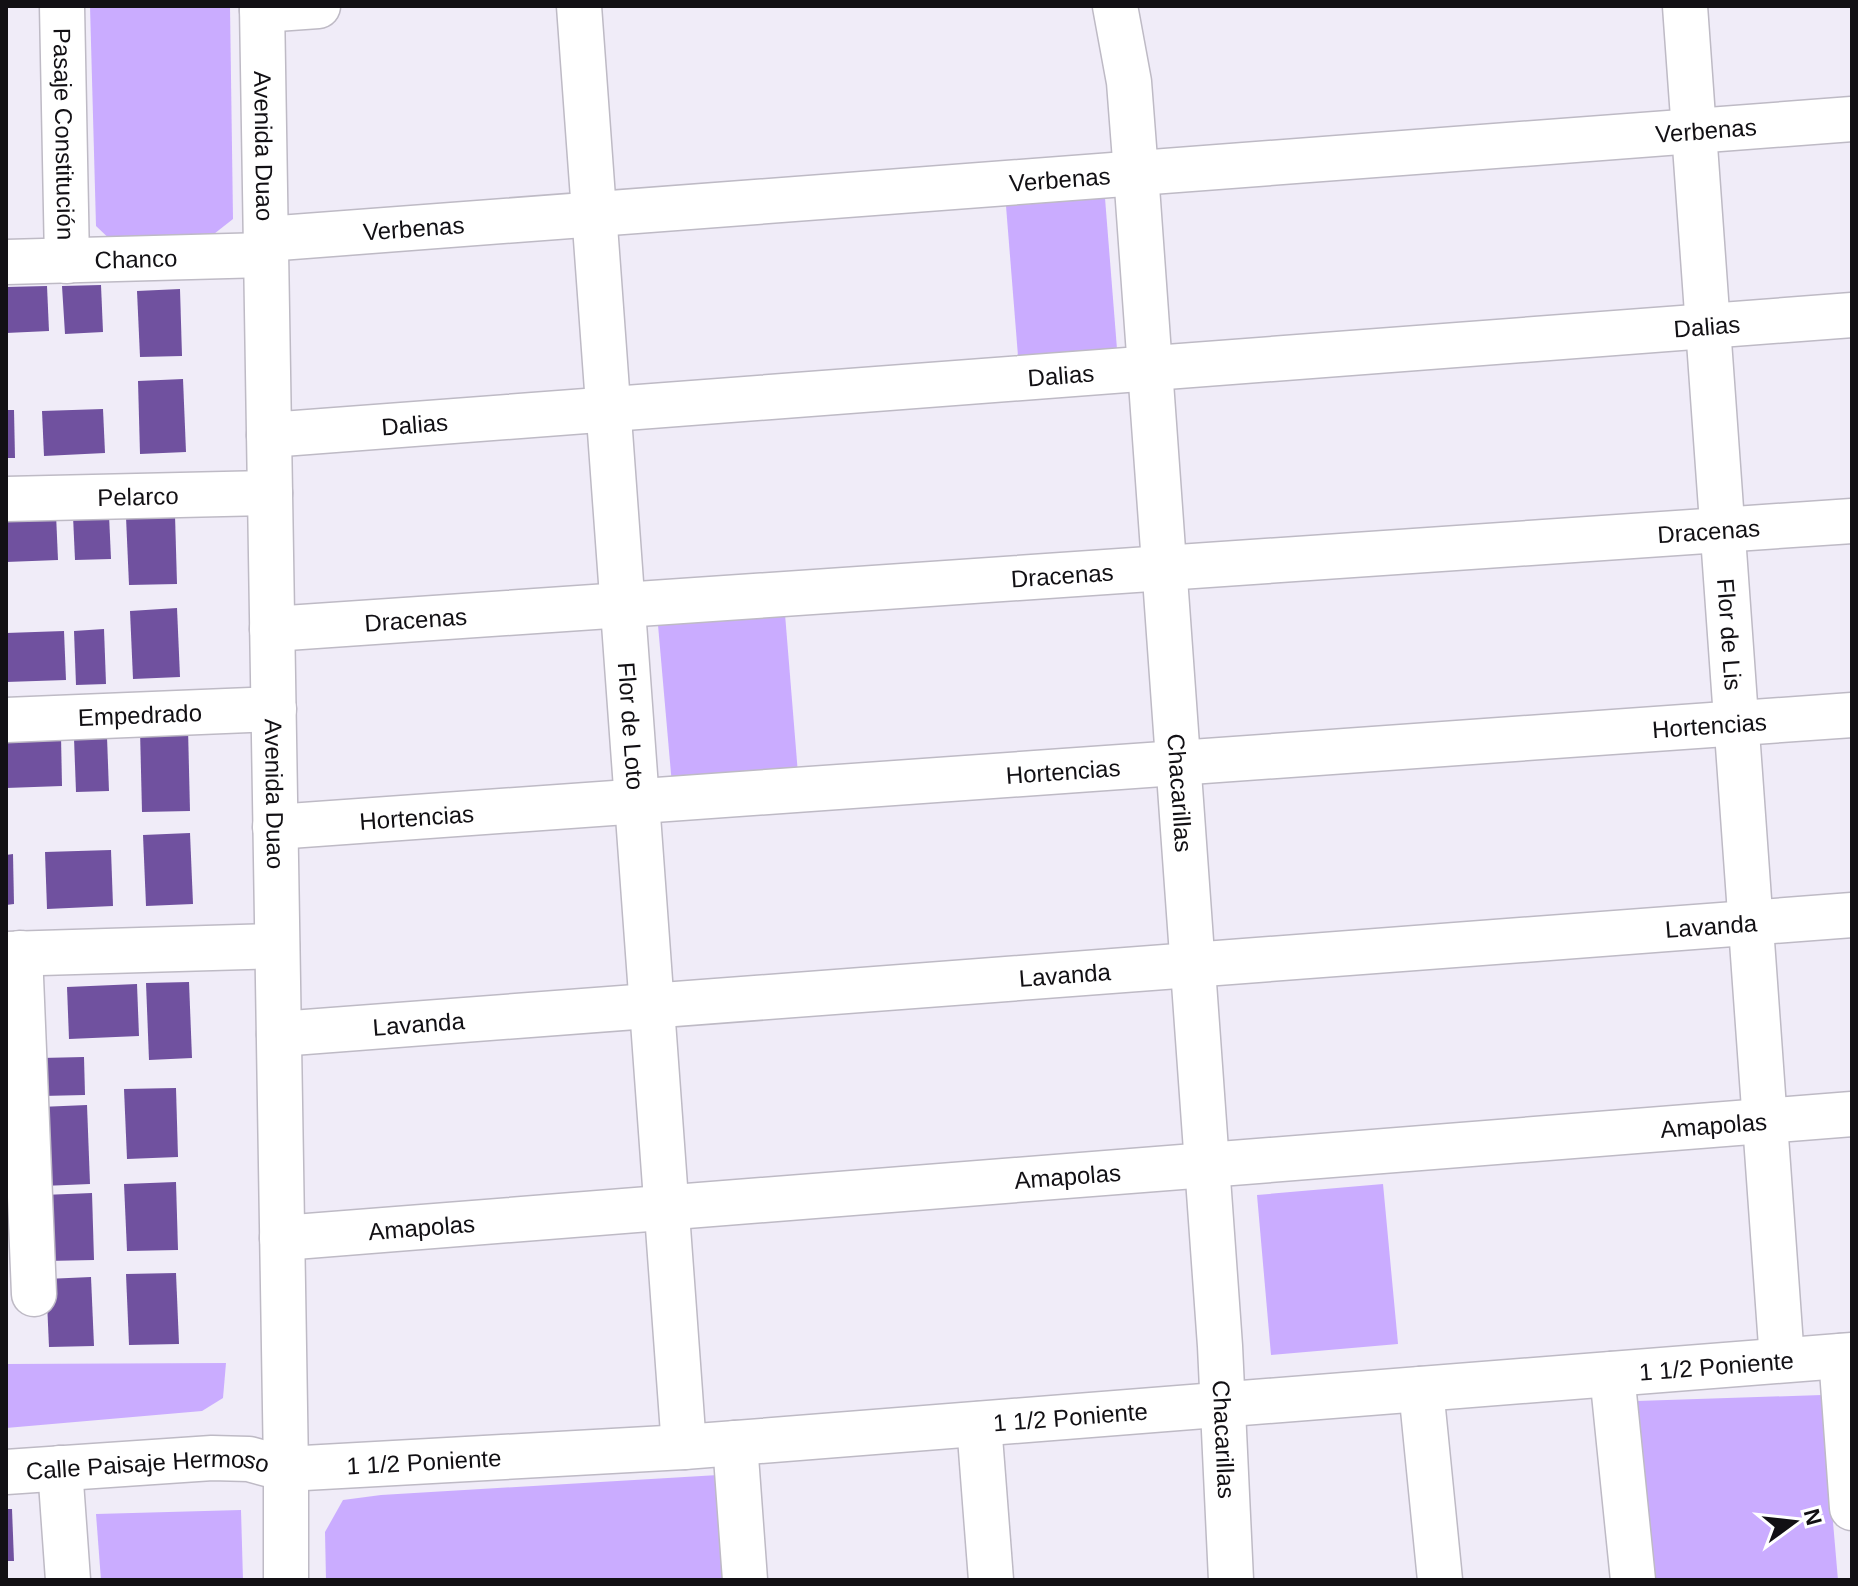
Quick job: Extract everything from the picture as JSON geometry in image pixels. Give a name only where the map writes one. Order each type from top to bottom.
[{"type":"street","name":"Pasaje Constitución","points":[[62,6],[67,261]]},
{"type":"street","points":[[262,8],[318,6]]},
{"type":"street","name":"Flor de Loto","points":[[579,6],[684,1447]]},
{"type":"street","name":"Chacarillas","points":[[1115,6],[1129,82],[1136,173],[1220,1346],[1231,1580]]},
{"type":"street","name":"Flor de Lis","points":[[1685,6],[1782,1360]]},
{"type":"street","name":"Avenida Duao","points":[[262,8],[286,1580]]},
{"type":"street","name":"Verbenas","points":[[266,247],[594,214],[1852,119]]},
{"type":"street","name":"Chanco","points":[[6,262],[67,261],[266,247]]},
{"type":"street","name":"Dalias","points":[[269,435],[1852,315]]},
{"type":"street","name":"Pelarco","points":[[6,499],[270,493]]},
{"type":"street","name":"Dracenas","points":[[272,629],[1852,521]]},
{"type":"street","name":"Empedrado","points":[[6,720],[274,709]]},
{"type":"street","name":"Hortencias","points":[[275,827],[1852,715]]},
{"type":"street","name":"Lavanda","points":[[279,1034],[1852,915]]},
{"type":"street","points":[[34,1294],[13,953],[277,946]]},
{"type":"street","name":"Amapolas","points":[[282,1238],[1852,1114]]},
{"type":"street","points":[[1846,1355],[1852,1508]]},
{"type":"street","name":"1 1/2 Poniente","points":[[286,1469],[684,1447],[1846,1355]]},
{"type":"street","points":[[1612,1374],[1633,1580]]},
{"type":"street","points":[[1421,1389],[1440,1580]]},
{"type":"street","points":[[979,1424],[991,1580]]},
{"type":"street","points":[[735,1443],[745,1580]]},
{"type":"street","name":"Calle Paisaje Hermoso","points":[[6,1472],[212,1458],[249,1459],[286,1469]]},
{"type":"street","points":[[60,1468],[68,1580]]},
{"type":"shaded area","points":[[90,6],[230,6],[233,219],[205,241],[115,244],[96,226]]},
{"type":"shaded area","points":[[1105,198],[1117,349],[1018,356],[1006,206]]},
{"type":"shaded area","points":[[785,614],[798,774],[672,785],[658,625]]},
{"type":"shaded area","points":[[1383,1184],[1398,1344],[1271,1355],[1257,1195]]},
{"type":"shaded area","points":[[226,1363],[223,1398],[202,1411],[6,1428],[6,1364]]},
{"type":"shaded area","points":[[1822,1395],[1838,1580],[1652,1580],[1637,1401]]},
{"type":"shaded area","points":[[735,1474],[739,1580],[326,1580],[325,1532],[343,1500],[381,1495]]},
{"type":"shaded area","points":[[241,1510],[243,1580],[101,1580],[96,1514]]},
{"type":"building","points":[[101,285],[103,332],[65,334],[62,286]]},
{"type":"building","points":[[47,286],[49,331],[6,333],[6,287]]},
{"type":"building","points":[[180,289],[182,356],[140,357],[137,291]]},
{"type":"building","points":[[183,379],[186,452],[140,454],[138,381]]},
{"type":"building","points":[[103,409],[105,453],[44,456],[42,411]]},
{"type":"building","points":[[6,410],[14,410],[15,458],[6,458]]},
{"type":"building","points":[[56,514],[58,560],[6,562],[6,516]]},
{"type":"building","points":[[109,515],[111,559],[75,560],[73,516]]},
{"type":"building","points":[[175,515],[177,584],[129,585],[126,517]]},
{"type":"building","points":[[177,608],[180,677],[133,679],[130,611]]},
{"type":"building","points":[[104,629],[106,684],[76,685],[74,631]]},
{"type":"building","points":[[64,631],[66,680],[6,682],[6,633]]},
{"type":"building","points":[[188,728],[190,811],[142,812],[140,730]]},
{"type":"building","points":[[61,736],[62,786],[6,788],[6,738]]},
{"type":"building","points":[[107,737],[109,791],[76,792],[74,738]]},
{"type":"building","points":[[190,833],[193,904],[146,906],[143,835]]},
{"type":"building","points":[[111,850],[113,906],[47,909],[45,852]]},
{"type":"building","points":[[13,854],[14,904],[6,905],[6,855]]},
{"type":"building","points":[[189,982],[192,1058],[149,1060],[146,983]]},
{"type":"building","points":[[137,984],[139,1036],[69,1039],[67,987]]},
{"type":"building","points":[[84,1057],[85,1095],[42,1096],[41,1058]]},
{"type":"building","points":[[176,1088],[178,1157],[127,1159],[124,1089]]},
{"type":"building","points":[[87,1105],[90,1184],[43,1186],[40,1107]]},
{"type":"building","points":[[176,1182],[178,1250],[127,1251],[124,1184]]},
{"type":"building","points":[[92,1193],[94,1260],[46,1261],[43,1195]]},
{"type":"building","points":[[176,1273],[179,1344],[129,1345],[126,1274]]},
{"type":"building","points":[[91,1277],[94,1346],[49,1347],[46,1279]]},
{"type":"building","points":[[6,1509],[12,1509],[14,1561],[6,1561]]}]
